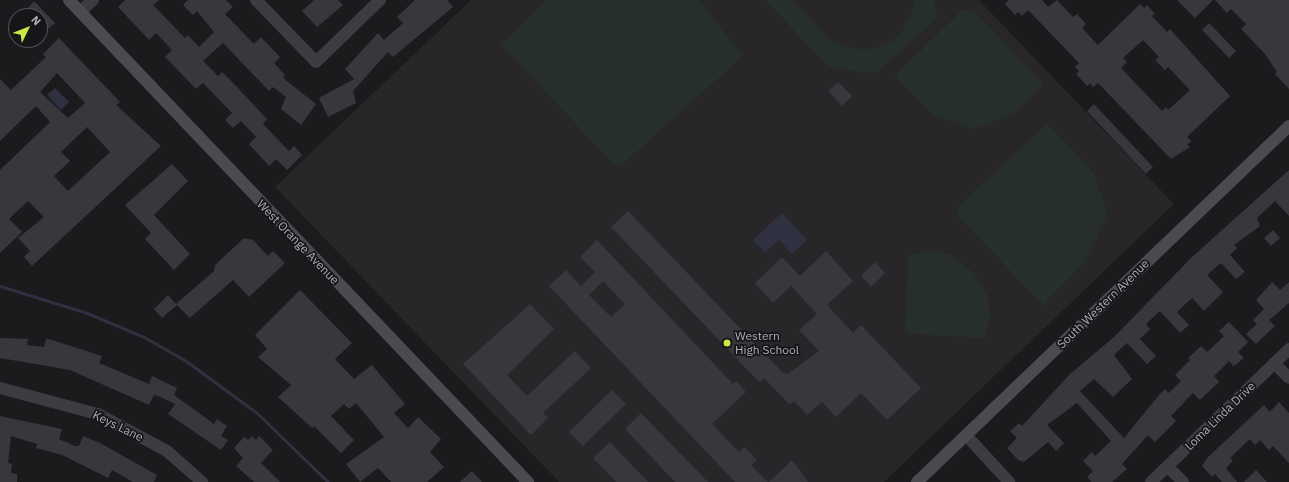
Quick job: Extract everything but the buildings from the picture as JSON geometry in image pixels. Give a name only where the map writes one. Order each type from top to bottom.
[{"type":"main road","name":"West Orange Avenue","points":[[69,0],[528,482]]},
{"type":"main road","name":"South Western Avenue","points":[[917,482],[1289,126]]},
{"type":"street","points":[[80,12],[94,0]]},
{"type":"street","points":[[256,0],[316,62],[380,0]]},
{"type":"street","name":"Loma Linda Drive","points":[[1151,482],[1289,349]]},
{"type":"street","points":[[1274,363],[1289,378]]},
{"type":"street","name":"Keys Lane","points":[[0,388],[98,414],[166,451],[202,482]]},
{"type":"street","points":[[966,434],[1009,482]]},
{"type":"street","points":[[1168,467],[1183,482]]},
{"type":"shaded area","name":"Western High School","points":[[471,0],[979,0],[1174,204],[884,482],[559,482],[275,187]]},
{"type":"shaded area","points":[[547,0],[699,0],[743,56],[624,163],[615,166],[501,44]]},
{"type":"shaded area","points":[[765,0],[793,0],[830,39],[854,49],[873,49],[892,41],[903,30],[913,11],[914,0],[934,0],[938,17],[877,73],[858,72],[828,66]]},
{"type":"shaded area","points":[[962,10],[973,10],[1044,84],[1014,114],[974,129],[934,115],[895,76]]},
{"type":"shaded area","points":[[1047,123],[1093,172],[1108,214],[1084,263],[1043,305],[956,214],[960,205]]},
{"type":"shaded area","points":[[930,250],[951,255],[974,273],[988,297],[990,317],[985,338],[910,334],[905,329],[908,255]]},
{"type":"water","points":[[55,88],[69,102],[61,110],[47,95]]},
{"type":"water","points":[[782,213],[807,240],[792,254],[779,240],[765,253],[753,240]]},
{"type":"waterway","points":[[0,286],[87,313],[144,337],[186,361],[257,413],[328,482]]},
{"type":"place","name":"Western High School","points":[[727,343]]}]
